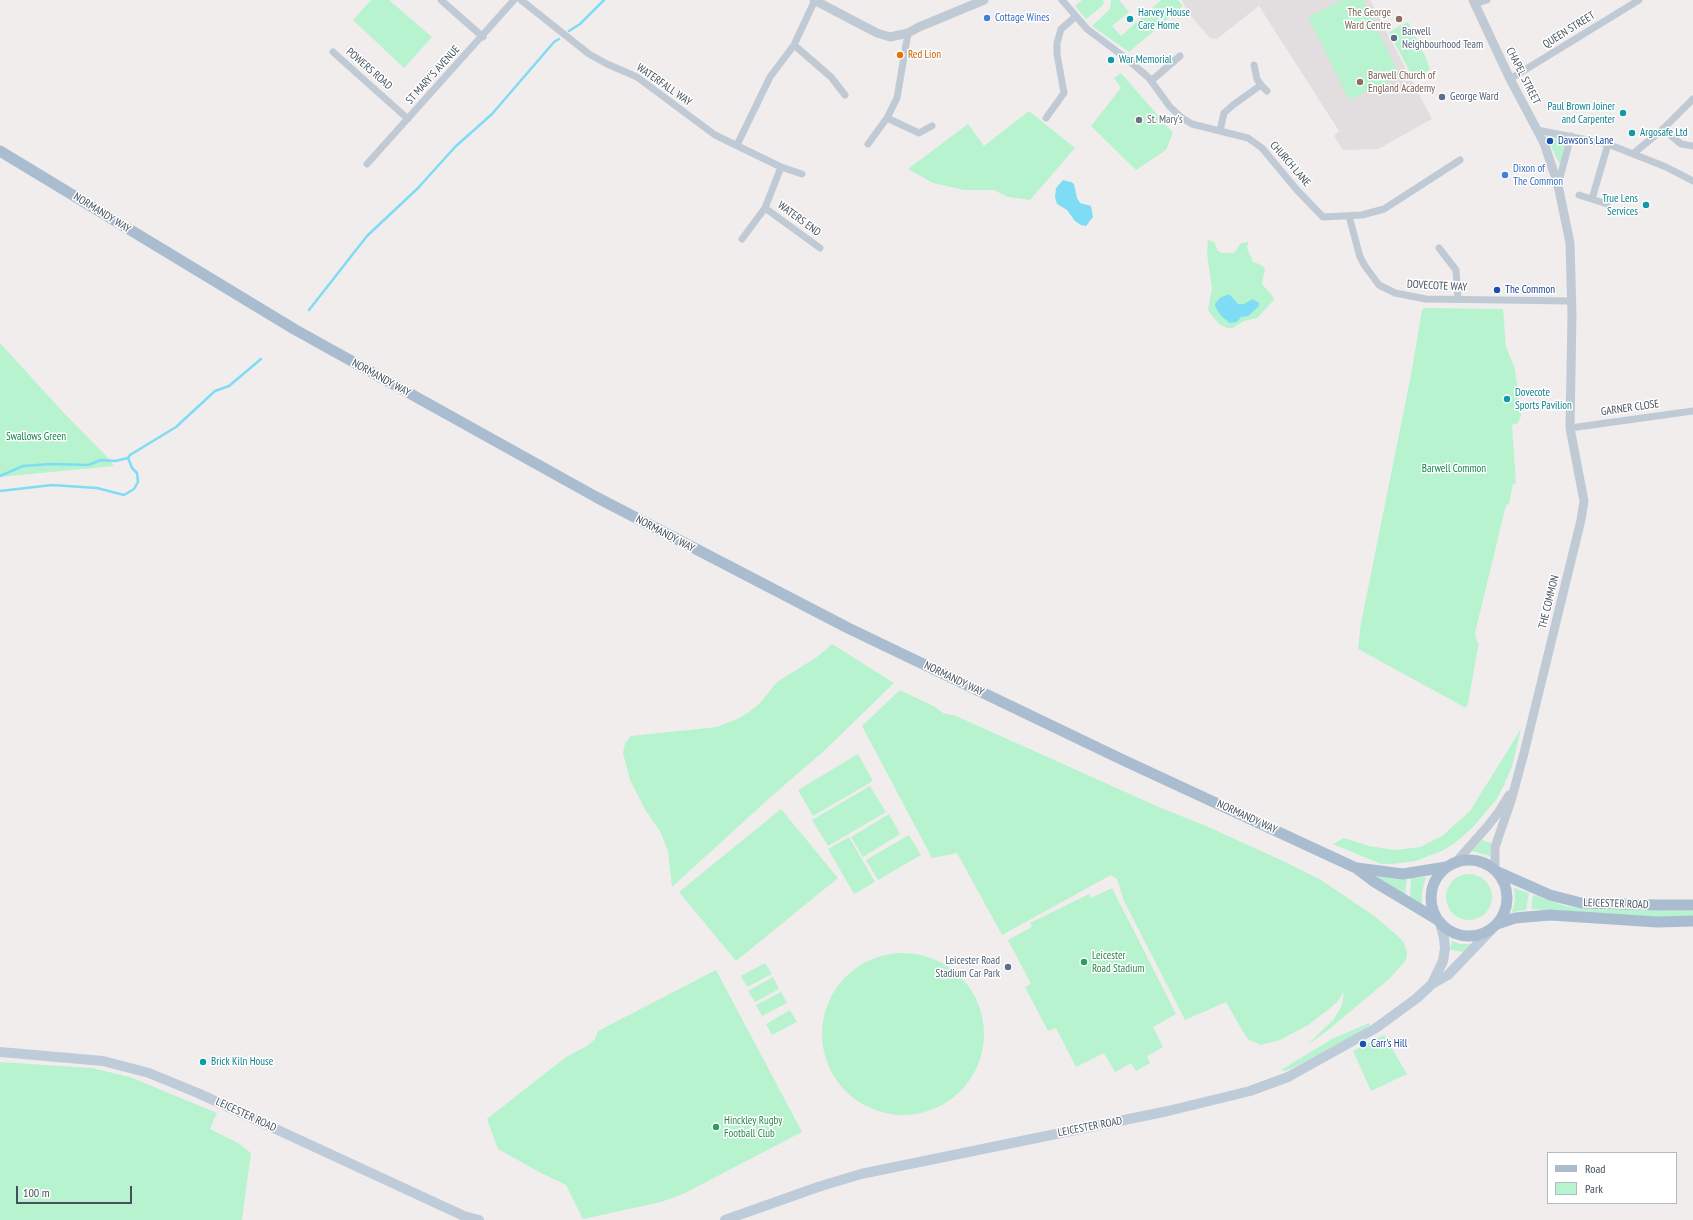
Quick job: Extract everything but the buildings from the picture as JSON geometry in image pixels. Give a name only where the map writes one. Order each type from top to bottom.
[{"type":"main road","name":"NORMANDY WAY","points":[[0,150],[294,330],[596,497],[848,628],[1123,760],[1356,868],[1380,886],[1439,922]]},
{"type":"main road","points":[[1476,860],[1486,864],[1496,871],[1502,879],[1507,894],[1505,910],[1494,927],[1475,936],[1464,936],[1453,933],[1439,922],[1432,906],[1431,892],[1434,881],[1451,864],[1476,860]]},
{"type":"main road","name":"NORMANDY WAY","points":[[1356,868],[1403,874],[1451,864]]},
{"type":"main road","name":"LEICESTER ROAD","points":[[1496,871],[1550,896],[1581,903],[1693,905]]},
{"type":"main road","name":"LEICESTER ROAD","points":[[725,1220],[818,1187],[861,1174],[1168,1111],[1250,1091],[1288,1077],[1376,1028],[1417,998],[1432,984],[1448,975],[1494,927],[1515,918],[1550,915],[1657,922],[1693,920]]},
{"type":"main road","name":"LEICESTER ROAD","points":[[1432,984],[1443,961],[1444,938],[1439,922]]},
{"type":"main road","name":"LEICESTER ROAD","points":[[0,1052],[103,1061],[149,1074],[200,1094],[464,1216],[480,1220]]},
{"type":"street","points":[[441,0],[483,37]]},
{"type":"street","name":"ST MARY'S AVENUE","points":[[367,164],[483,37],[514,0]]},
{"type":"street","name":"WATERFALL WAY","points":[[521,0],[589,54],[607,64],[637,77],[714,135],[781,167],[802,174]]},
{"type":"street","points":[[737,145],[770,77],[794,45],[815,0],[882,35],[897,36],[908,34],[919,27],[984,0]]},
{"type":"street","name":"CHURCH LANE","points":[[1062,0],[1075,17],[1087,29],[1127,59],[1151,82],[1170,107],[1182,118],[1192,124],[1248,138],[1262,148],[1297,190],[1323,217],[1373,213],[1384,209],[1460,160]]},
{"type":"street","points":[[1474,2],[1487,0]]},
{"type":"street","name":"QUEEN STREET","points":[[1510,79],[1639,0]]},
{"type":"street","name":"CHAPEL STREET","points":[[1474,2],[1510,79],[1538,130],[1549,156],[1558,185]]},
{"type":"street","points":[[1046,118],[1064,93],[1057,54],[1057,43],[1061,29],[1075,17]]},
{"type":"street","points":[[868,144],[887,118],[897,98],[908,34]]},
{"type":"street","points":[[794,45],[831,77],[846,95]]},
{"type":"street","name":"POWERS ROAD","points":[[333,52],[408,119]]},
{"type":"street","points":[[1151,82],[1180,56]]},
{"type":"street","points":[[1254,65],[1257,79],[1268,91]]},
{"type":"street","points":[[1220,131],[1224,113],[1261,85]]},
{"type":"street","points":[[1634,153],[1663,129],[1693,99]]},
{"type":"street","points":[[887,118],[919,133],[932,126]]},
{"type":"street","points":[[1663,129],[1681,144],[1693,146]]},
{"type":"street","points":[[1538,130],[1608,144],[1634,153],[1693,181]]},
{"type":"street","points":[[1558,185],[1571,136]]},
{"type":"street","points":[[1592,199],[1608,144]]},
{"type":"street","points":[[742,239],[765,208],[781,167]]},
{"type":"street","name":"THE COMMON","points":[[1496,871],[1495,848],[1511,800],[1554,634],[1584,508],[1570,428],[1570,243],[1558,185]]},
{"type":"street","points":[[1579,195],[1607,204]]},
{"type":"street","name":"WATERS END","points":[[765,208],[820,248]]},
{"type":"street","name":"DOVECOTE WAY","points":[[1349,216],[1360,257],[1379,285],[1386,289],[1405,296],[1426,299],[1571,301]]},
{"type":"street","points":[[1439,248],[1456,270],[1458,299]]},
{"type":"street","name":"GARNER CLOSE","points":[[1570,428],[1693,411]]},
{"type":"street","name":"THE COMMON","points":[[1451,864],[1498,813],[1514,785]]},
{"type":"shaded area","name":"Barwell Church of England Academy","points":[[1182,0],[1370,0],[1432,119],[1378,149],[1343,150],[1334,136],[1339,131],[1259,6],[1217,39],[1210,38],[1188,13]]},
{"type":"green space","points":[[371,0],[389,0],[432,37],[404,68],[353,20]]},
{"type":"green space","points":[[1082,0],[1103,0],[1104,3],[1086,19],[1075,6]]},
{"type":"green space","points":[[1111,0],[1119,0],[1129,12],[1112,26],[1121,36],[1161,0],[1178,0],[1183,6],[1129,52],[1092,26],[1110,9]]},
{"type":"green space","points":[[1343,0],[1363,0],[1400,76],[1349,100],[1308,17]]},
{"type":"green space","points":[[1408,22],[1427,60],[1430,70],[1413,78],[1389,32]]},
{"type":"green space","points":[[1121,73],[1173,133],[1166,150],[1136,170],[1091,126],[1121,88],[1114,78]]},
{"type":"green space","points":[[1029,111],[1075,148],[1030,200],[1008,197],[994,190],[964,190],[933,183],[908,169],[968,124],[984,146]]},
{"type":"green space","points":[[1546,136],[1566,139],[1560,165]]},
{"type":"green space","points":[[1208,240],[1214,242],[1218,251],[1222,253],[1234,253],[1241,243],[1248,242],[1247,248],[1253,262],[1265,268],[1262,284],[1274,298],[1257,318],[1244,321],[1233,328],[1227,328],[1219,324],[1210,313],[1208,309],[1212,288],[1207,254]]},
{"type":"green space","name":"Barwell Common","points":[[1424,308],[1503,309],[1506,347],[1515,369],[1521,416],[1518,423],[1512,425],[1516,483],[1513,484],[1509,504],[1506,505],[1475,633],[1477,642],[1479,642],[1466,708],[1358,649],[1361,623],[1411,375],[1422,310]]},
{"type":"green space","name":"Swallows Green","points":[[0,343],[64,413],[109,459],[114,466],[0,477]]},
{"type":"green space","points":[[832,644],[894,683],[825,750],[774,794],[672,887],[668,851],[660,831],[646,811],[630,780],[623,753],[625,743],[631,736],[717,727],[739,718],[760,703],[777,682],[817,657]]},
{"type":"green space","points":[[900,690],[935,707],[943,713],[956,716],[1161,808],[1204,825],[1321,880],[1373,915],[1397,935],[1404,943],[1407,952],[1406,960],[1389,979],[1327,1031],[1307,1045],[1334,1019],[1342,1005],[1344,991],[1338,1001],[1308,1025],[1280,1040],[1261,1045],[1249,1040],[1226,1002],[1185,1020],[1124,901],[1117,879],[1111,875],[1002,935],[957,853],[932,858],[862,726]]},
{"type":"green space","points":[[1521,729],[1512,766],[1496,800],[1473,827],[1444,850],[1416,861],[1381,864],[1333,844],[1344,838],[1369,846],[1395,850],[1420,847],[1442,836],[1470,811]]},
{"type":"green space","points":[[858,754],[873,781],[813,816],[798,790]]},
{"type":"green space","points":[[870,786],[886,812],[828,846],[812,820]]},
{"type":"green space","points":[[781,809],[838,878],[736,961],[679,892]]},
{"type":"green space","points":[[889,814],[900,834],[863,857],[851,837]]},
{"type":"green space","points":[[909,835],[921,855],[878,880],[866,860]]},
{"type":"green space","points":[[849,837],[875,882],[854,894],[828,849]]},
{"type":"green space","points":[[1482,840],[1491,843],[1490,856],[1471,851]]},
{"type":"green space","points":[[1474,874],[1478,875],[1488,884],[1491,888],[1491,906],[1482,916],[1474,920],[1464,920],[1456,916],[1447,906],[1446,892],[1450,884],[1460,875]]},
{"type":"green space","points":[[1376,875],[1407,877],[1405,896],[1375,878]]},
{"type":"green space","points":[[1426,877],[1422,892],[1422,905],[1410,899],[1411,878]]},
{"type":"green space","name":"Leicester Road Stadium","points":[[1112,888],[1176,1014],[1153,1027],[1163,1047],[1147,1056],[1150,1063],[1136,1071],[1131,1063],[1115,1072],[1104,1053],[1076,1067],[1056,1028],[1048,1031],[1025,987],[1031,984],[1008,940],[1032,927],[1030,923],[1089,894],[1091,898]]},
{"type":"green space","points":[[1514,888],[1529,893],[1526,910],[1512,912],[1515,900]]},
{"type":"green space","points":[[1533,895],[1566,906],[1583,909],[1693,911],[1693,917],[1644,917],[1531,909]]},
{"type":"green space","points":[[1452,941],[1460,944],[1471,944],[1465,952],[1450,950]]},
{"type":"green space","points":[[895,953],[911,953],[927,956],[941,962],[955,971],[966,982],[975,996],[981,1010],[984,1034],[983,1050],[975,1072],[966,1086],[955,1097],[941,1106],[927,1112],[911,1115],[895,1115],[879,1112],[865,1106],[851,1097],[840,1086],[831,1072],[825,1058],[822,1042],[822,1026],[825,1010],[831,996],[840,982],[851,971],[865,962],[879,956]]},
{"type":"green space","points":[[765,963],[772,974],[747,987],[741,976]]},
{"type":"green space","points":[[716,970],[802,1132],[683,1194],[661,1202],[583,1219],[566,1185],[498,1149],[487,1119],[566,1057],[587,1046],[595,1039],[598,1031]]},
{"type":"green space","points":[[773,977],[779,989],[755,1002],[748,991]]},
{"type":"green space","points":[[781,992],[787,1003],[762,1016],[756,1005]]},
{"type":"green space","points":[[790,1010],[797,1022],[772,1035],[766,1024]]},
{"type":"green space","points":[[1369,1023],[1370,1025],[1358,1033],[1295,1067],[1285,1071],[1281,1070],[1332,1039]]},
{"type":"green space","points":[[1384,1035],[1407,1074],[1371,1091],[1353,1051]]},
{"type":"green space","points":[[0,1062],[92,1068],[130,1077],[217,1113],[210,1129],[238,1143],[251,1153],[242,1220],[0,1220]]},
{"type":"water","points":[[1063,180],[1074,184],[1077,198],[1080,203],[1091,206],[1093,217],[1086,226],[1075,221],[1067,210],[1057,204],[1055,197],[1056,188]]},
{"type":"water","points":[[1229,294],[1238,304],[1244,304],[1253,299],[1259,303],[1259,306],[1248,316],[1241,317],[1237,322],[1230,323],[1221,316],[1215,306],[1220,298]]},
{"type":"waterway","points":[[569,31],[580,24],[604,0]]},
{"type":"waterway","points":[[309,310],[367,236],[418,188],[455,147],[492,114],[554,42],[559,39]]},
{"type":"waterway","points":[[0,491],[52,485],[97,488],[124,495],[134,489],[138,482],[137,473],[132,468],[128,458],[130,455],[176,427],[215,391],[229,386],[261,359]]},
{"type":"waterway","points":[[0,476],[23,466],[51,464],[88,465],[101,460],[115,461],[128,458]]},
{"type":"place","name":"Cottage Wines","points":[[987,18]]},
{"type":"place","name":"Harvey House Care Home","points":[[1130,19]]},
{"type":"place","name":"The George Ward Centre","points":[[1399,19]]},
{"type":"place","name":"Barwell Neighbourhood Team","points":[[1394,38]]},
{"type":"place","name":"Red Lion","points":[[900,55]]},
{"type":"place","name":"War Memorial","points":[[1111,60]]},
{"type":"place","name":"Barwell Church of England Academy","points":[[1360,82]]},
{"type":"place","name":"George Ward","points":[[1442,97]]},
{"type":"place","name":"Paul Brown Joiner and Carpenter","points":[[1623,113]]},
{"type":"place","name":"St. Mary's","points":[[1139,120]]},
{"type":"place","name":"Argosafe Ltd","points":[[1632,133]]},
{"type":"place","name":"Dawson's Lane","points":[[1550,141]]},
{"type":"place","name":"Dixon of The Common","points":[[1505,175]]},
{"type":"place","name":"True Lens Services","points":[[1646,205]]},
{"type":"place","name":"The Common","points":[[1497,290]]},
{"type":"place","name":"Dovecote Sports Pavilion","points":[[1507,399]]},
{"type":"place","name":"Leicester Road Stadium","points":[[1084,962]]},
{"type":"place","name":"Leicester Road Stadium Car Park","points":[[1008,967]]},
{"type":"place","name":"Carr's Hill","points":[[1363,1044]]},
{"type":"place","name":"Brick Kiln House","points":[[203,1062]]},
{"type":"place","name":"Hinckley Rugby Football Club","points":[[716,1127]]}]
